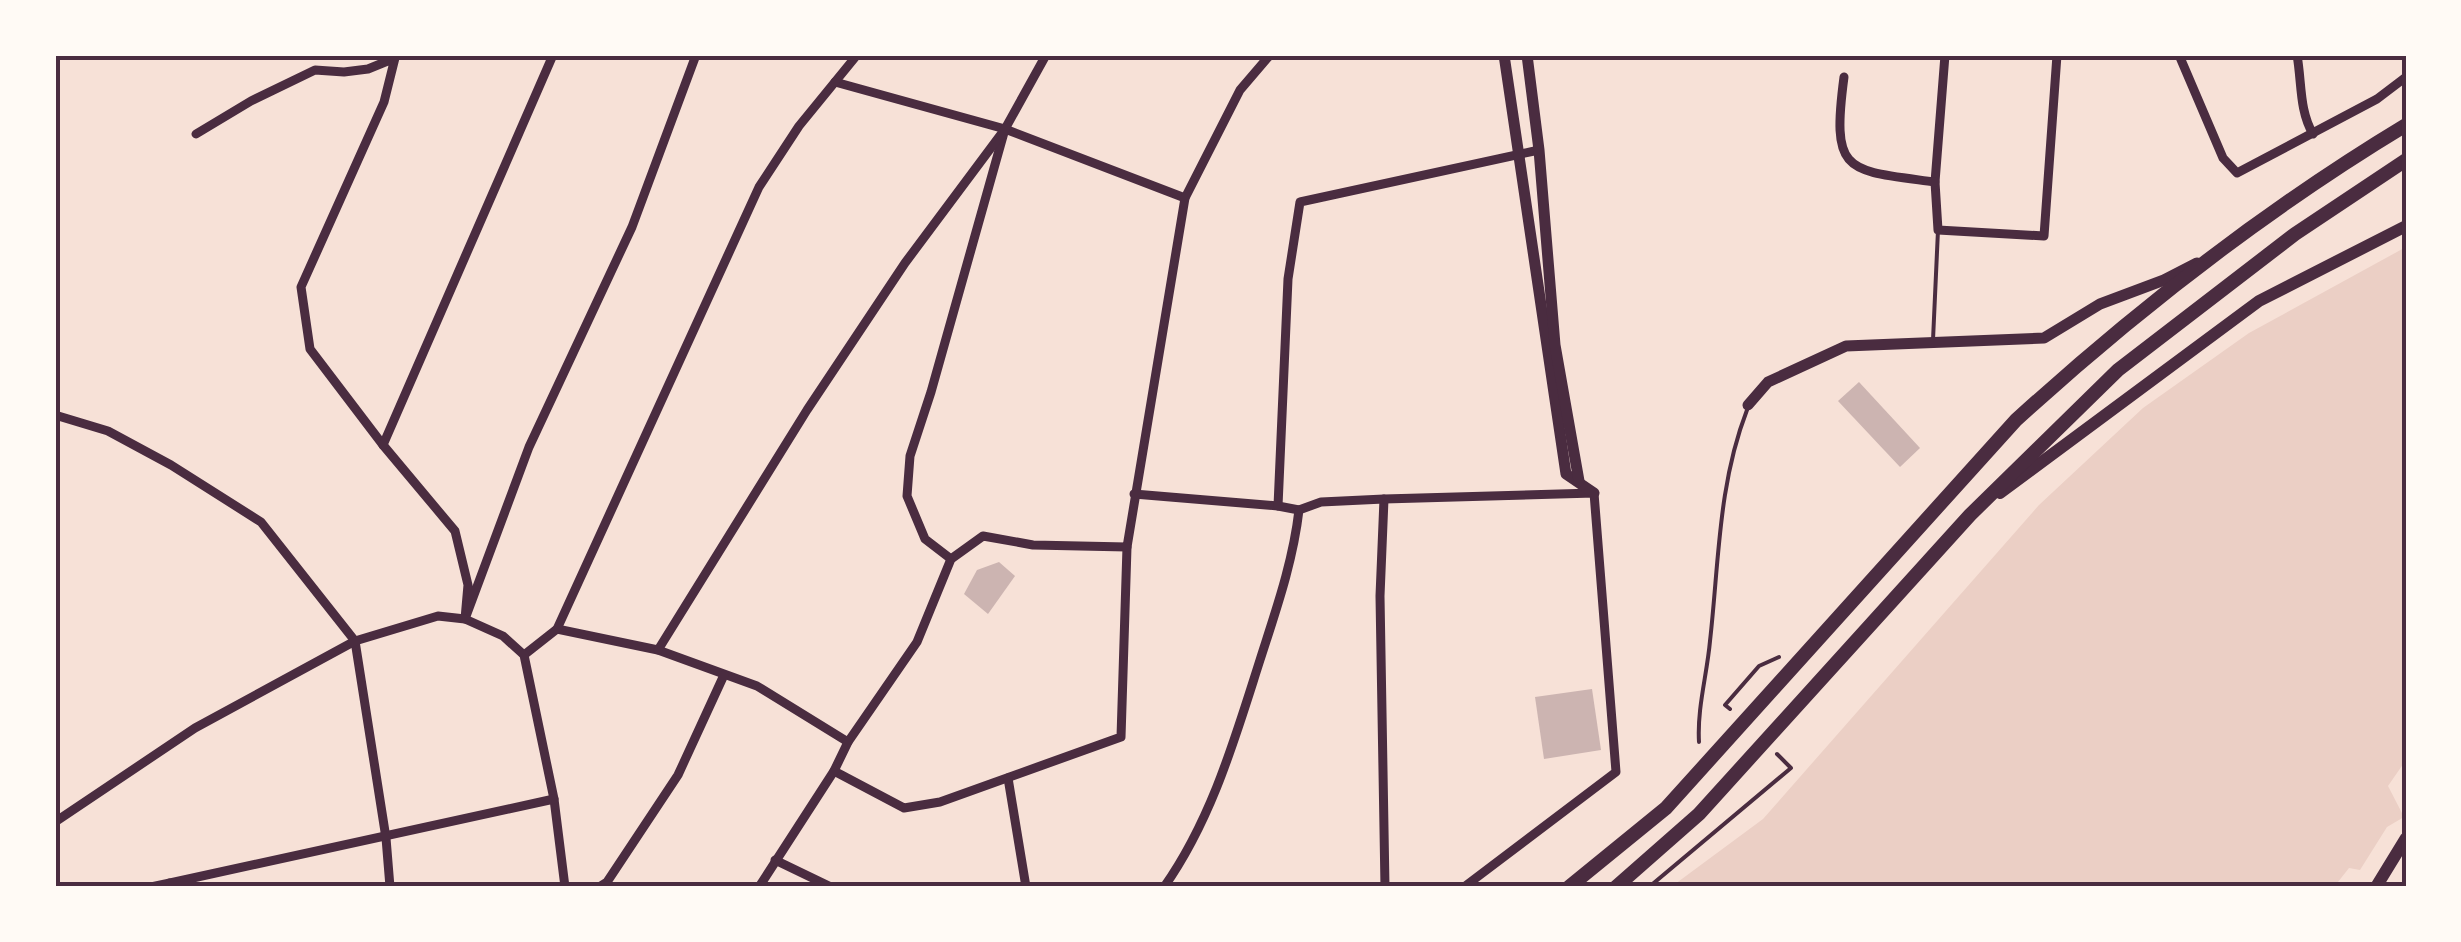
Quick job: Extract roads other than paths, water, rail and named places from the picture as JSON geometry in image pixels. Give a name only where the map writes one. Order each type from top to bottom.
[{"type":"highway","points":[[1569,887],[1666,808],[2016,420],[2164,292],[2268,212],[2406,125]]},
{"type":"highway","points":[[1616,887],[1699,814],[1970,515],[2118,370],[2296,234],[2406,160]]},
{"type":"main road","points":[[1970,515],[2259,302],[2406,223]]},
{"type":"main road","points":[[2376,887],[2406,838]]},
{"type":"street","points":[[383,445],[553,55]]},
{"type":"street","points":[[465,619],[529,447],[632,227],[696,55]]},
{"type":"street","points":[[524,656],[557,629],[759,187],[799,126],[857,55]]},
{"type":"street","points":[[658,650],[818,393],[905,263],[1005,129],[1046,55]]},
{"type":"street","points":[[834,771],[904,808],[940,802],[1121,738],[1127,547],[1184,198],[1240,90],[1270,55]]},
{"type":"street","points":[[1504,55],[1566,474],[1594,493]]},
{"type":"street","points":[[1464,887],[1616,772],[1594,493],[1577,478],[1554,345],[1528,55]]},
{"type":"street","points":[[1944,55],[1935,182],[1938,230],[2044,236],[2057,55]]},
{"type":"street","points":[[2178,55],[2223,158],[2237,174],[2376,99],[2406,77]]},
{"type":"street","points":[[2297,55],[2303,88],[2302,114],[2313,134]]},
{"type":"street","points":[[397,56],[384,102],[301,287],[310,349],[455,531],[468,585],[465,619]]},
{"type":"street","points":[[196,134],[251,101],[316,70],[368,69],[397,56]]},
{"type":"street","points":[[1844,77],[1837,128],[1844,155],[1864,172],[1935,182]]},
{"type":"street","points":[[836,82],[1005,129],[1184,198]]},
{"type":"street","points":[[950,560],[926,538],[908,496],[910,456],[1005,129]]},
{"type":"street","points":[[1278,506],[1288,278],[1300,202],[1539,150]]},
{"type":"street","points":[[1748,405],[1768,382],[1846,346],[2044,338],[2100,304],[2164,280],[2210,256]]},
{"type":"street","points":[[55,415],[108,430],[261,522],[355,640],[390,887]]},
{"type":"street","points":[[1134,494],[1299,510],[1321,502],[1384,498],[1594,493]]},
{"type":"street","points":[[1384,498],[1380,596],[1386,887]]},
{"type":"street","points":[[1166,887],[1196,838],[1232,747],[1294,551],[1299,510]]},
{"type":"street","points":[[760,887],[834,771],[848,742],[917,642],[950,560],[983,536],[1033,545],[1127,547]]},
{"type":"street","points":[[55,822],[195,728],[355,640],[438,616],[465,619],[503,636],[524,656],[554,799],[565,887]]},
{"type":"street","points":[[557,629],[658,650],[756,686],[848,742]]},
{"type":"street","points":[[600,887],[678,775],[724,675]]},
{"type":"street","points":[[1008,778],[1026,887]]},
{"type":"street","points":[[151,887],[554,799]]},
{"type":"street","points":[[775,860],[831,887]]},
{"type":"lane","points":[[1932,344],[1938,230]]},
{"type":"lane","points":[[1698,742],[1731,451],[1748,405]]}]
